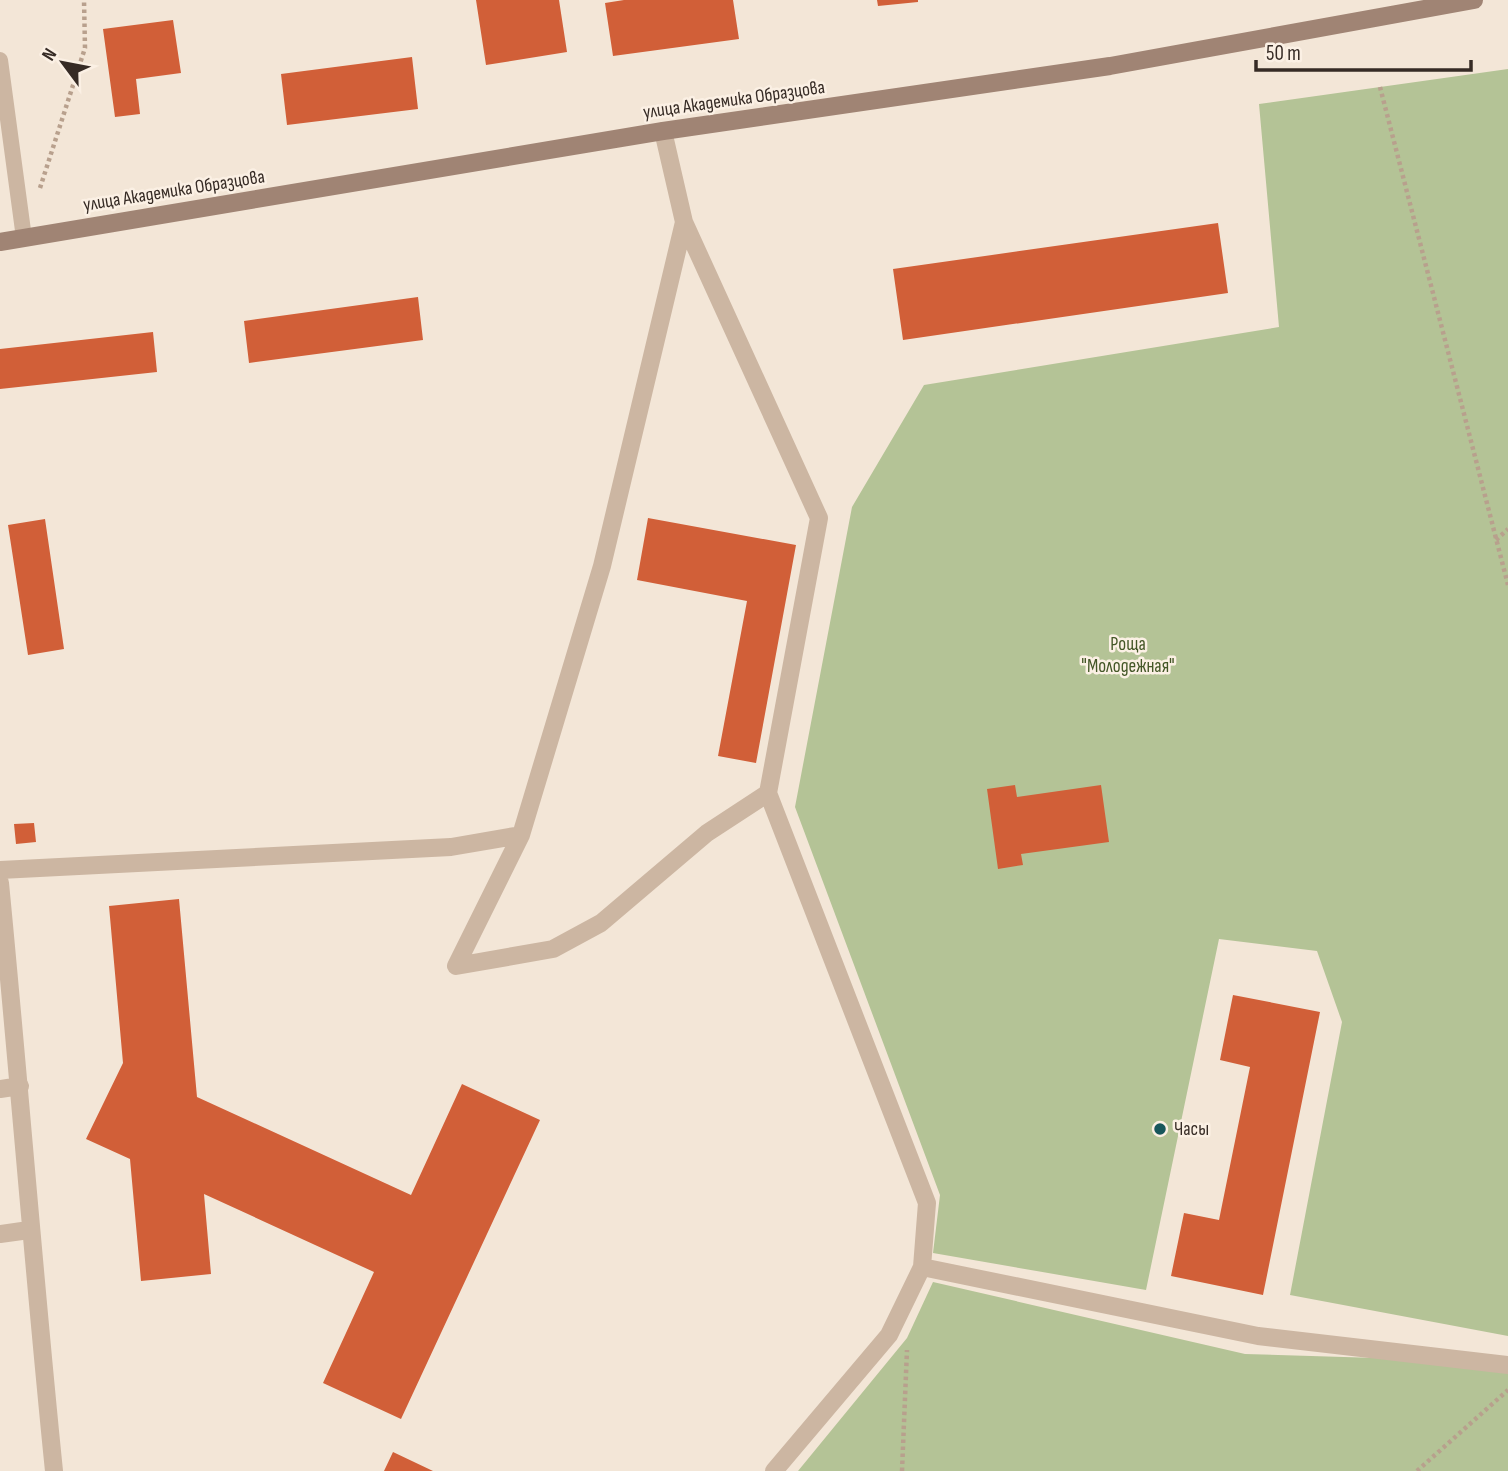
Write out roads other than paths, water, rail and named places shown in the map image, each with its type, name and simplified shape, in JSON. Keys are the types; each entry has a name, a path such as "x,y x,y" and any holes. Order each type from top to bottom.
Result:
{"street":[{"name":"улица Академика Образцова","path":"0,242 663,131 1110,66 1475,0"},
{"path":"663,131 684,222 819,518 768,793 927,1203 922,1267 889,1335 774,1471"},
{"path":"684,222 602,566 521,835 456,966 553,949 601,923 707,833 768,793"},
{"path":"0,870 451,846 521,835"},
{"path":"0,883 20,1086 29,1230 54,1471"},
{"path":"0,1089 20,1086"},
{"path":"0,1234 29,1230"},
{"path":"922,1267 1258,1336 1508,1365"}],"lane":[{"path":"0,60 24,238"}],"place":[{"name":"Часы","path":"1160,1129"}],"park label":[{"name":"Роща \"Молодежная\"","path":"1128,655"}]}
